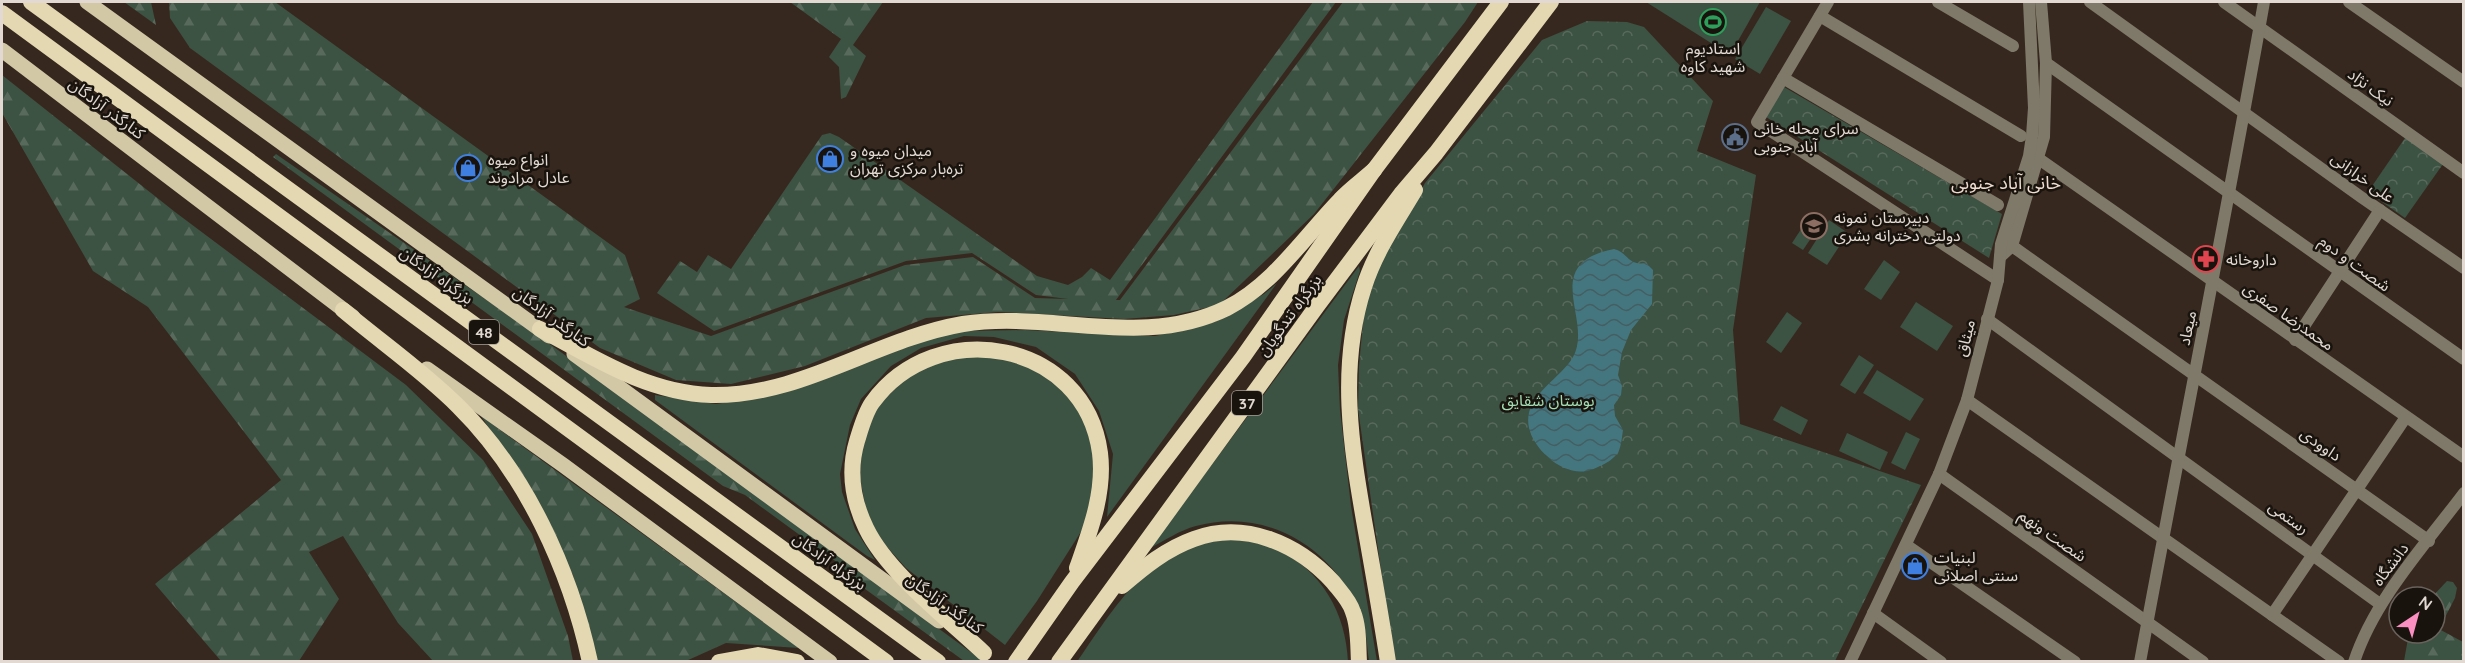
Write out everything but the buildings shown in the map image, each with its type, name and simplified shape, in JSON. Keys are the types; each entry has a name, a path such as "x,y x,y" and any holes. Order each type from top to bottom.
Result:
{"highway":[{"name":"بزرگراه آزادگان","path":"31,2 938,662"},
{"name":"بزرگراه تندگویان","path":"1021,655 1072,582 1243,357 1374,170 1486,18 1501,2"},
{"name":"بزرگراه تندگویان","path":"1061,659 1317,306 1551,2"},
{"name":"48","path":"2,13 886,662"},
{"path":"1388,662 1353,459 1348,405 1351,344 1364,287 1379,250 1436,153"},
{"path":"540,329 621,372 652,384 687,393 718,394 743,393 782,386 906,339 962,325 1016,322 1132,329 1176,325 1203,318 1244,299 1289,258 1340,199 1374,170"},
{"path":"343,310 444,392 477,426 493,447 528,502 560,562 582,624 590,662"},
{"path":"989,657 888,562 866,528 855,501 851,476 853,456 871,404 887,386 911,367 953,351 986,348 1011,352 1041,364 1080,399 1094,426 1100,454 1101,482 1093,521 1072,582"},
{"path":"1101,605 1154,560 1195,538 1222,532 1263,537 1279,541 1314,562 1343,593 1353,611 1358,637 1359,662"},
{"path":"719,662 758,655 797,662"}],"main road":[{"name":"کنارگذر آزادگان","path":"87,2 989,657"},
{"name":"کنارگذر آزادگان","path":"2,50 343,310 563,465 830,662"}],"street":[{"path":"1486,18 1495,2"},
{"path":"1828,2 1757,122 1998,280"},
{"path":"1938,2 2013,46"},
{"name":"میثاق","path":"2012,246 2034,157 2029,2"},
{"name":"میثاق","path":"1850,662 1939,474 1967,400 1998,280 2001,244 2044,136 2046,63 2041,2"},
{"name":"علی خرازانی","path":"2090,2 2463,268"},
{"name":"نیک نژاد","path":"2224,2 2463,173"},
{"name":"میعاد","path":"2140,662 2264,2"},
{"path":"2349,2 2463,82"},
{"path":"1820,16 2021,136"},
{"name":"شصت و دوم","path":"2046,63 2463,359"},
{"path":"1783,78 1998,206"},
{"name":"محمدرضا صفری","path":"2034,157 2463,457"},
{"path":"2295,340 2380,210"},
{"path":"2000,257 2012,246"},
{"name":"داوودی","path":"2012,246 2429,541"},
{"name":"رستمی","path":"1987,319 2380,604"},
{"path":"1967,400 2339,662"},
{"path":"2272,615 2406,417"},
{"name":"شصت ونهم","path":"1939,474 2203,662"},
{"name":"دانشگاه","path":"2354,662 2361,640 2380,604 2463,493"},
{"path":"1906,545 2075,662"},
{"path":"1873,613 1941,662"}],"green space":[{"path":"124,2 151,2 156,25"},
{"path":"169,2 275,2 625,255 640,299 624,307 711,336 905,265 973,257 1035,298 1068,299 1036,295 972,253 906,261 714,331 657,293 680,261 697,272 708,255 731,269 822,135 830,133 839,137 1037,276 1068,285 1082,277 1091,268 1110,280 1313,2 1336,2 1116,300 1120,300 1343,2 1478,2 1465,22 1314,214 1219,305 1174,315 1124,319 998,312 926,318 805,366 731,384 676,380 600,348 190,48 170,18"},
{"path":"790,2 883,2 853,45 866,56 846,97 841,99 839,67 829,57 841,39"},
{"name":"استادیوم شهید کاوه","path":"1646,2 1760,2 1730,55"},
{"path":"1766,7 1791,21 1760,74 1735,59"},
{"name":"بوستان شقایق","path":"1587,21 1627,22 1644,27 1713,101 1697,151 1756,175 1733,330 1740,424 1921,485 1835,661 1394,661 1358,409 1359,366 1366,289 1425,183 1542,40"},
{"path":"2,75 175,212 406,385 483,460 532,534 568,636 573,661 433,661 398,623 343,536 309,552 339,599 299,661 221,661 155,584 281,480 148,307 93,271 2,113"},
{"path":"1784,87 2002,214 1989,258 1766,117"},
{"path":"2405,138 2443,164 2405,218 2368,192"},
{"path":"276,154 547,342 983,661 964,661 850,578 838,563 745,495 723,486 273,157"},
{"path":"1809,217 1820,225 1803,250 1792,243"},
{"path":"1829,220 1848,233 1827,265 1808,253"},
{"path":"1884,260 1900,272 1881,300 1864,289"},
{"path":"1359,266 1360,271 1344,320 1338,365 1340,410 1351,506 1377,661 1369,661 1364,626 1351,596 1337,574 1319,555 1298,540 1275,529 1250,523 1223,521 1190,528 1150,548"},
{"path":"1277,283 1107,517 1113,454 1099,411 1075,374 1036,347 994,337 964,336 921,348 891,366 861,399 850,425 840,474 842,492 855,529 875,560 655,400 655,395 716,404 777,394 923,339 965,331 1025,330 1155,336 1215,322 1264,294"},
{"path":"1916,302 1953,326 1937,351 1900,327"},
{"path":"1787,312 1802,323 1781,353 1766,342"},
{"path":"985,353 1041,371 1073,401 1089,429 1095,468 1093,500 1084,527 1037,601 1005,645 906,568 879,538 867,515 860,478 861,447 877,407 906,378 932,363"},
{"path":"1859,355 1874,365 1855,394 1840,385"},
{"path":"1877,370 1924,399 1910,421 1863,393"},
{"path":"1781,406 1808,420 1801,435 1773,420"},
{"path":"481,416 799,648 726,643 686,661 594,661 573,575 504,450"},
{"path":"1906,432 1920,439 1905,470 1891,463"},
{"path":"1847,433 1888,452 1880,470 1839,451"},
{"path":"1237,538 1277,549 1307,569 1319,582 1337,611 1346,644 1348,662 1077,662 1101,626 1129,591 1161,561 1180,550 1200,543"},
{"path":"2447,581 2453,582 2457,588 2447,614 2447,585 2443,585"},
{"path":"2447,633 2463,642 2463,661 2404,661 2407,645 2447,645"}],"water":[{"path":"1614,249 1635,263 1646,263 1653,270 1652,304 1631,330 1622,352 1618,375 1622,386 1621,395 1614,405 1615,416 1623,430 1618,453 1602,465 1587,471 1578,471 1559,465 1543,453 1532,436 1528,417 1536,398 1573,357 1578,342 1573,280 1578,267 1591,256"}],"place":[{"name":"استادیوم شهید کاوه","path":"1713,22"},
{"name":"سرای محله خانی آباد جنوبی","path":"1735,137"},
{"name":"میدان میوه و تره‌بار مرکزی تهران","path":"830,159"},
{"name":"انواع میوه عادل مرادوند","path":"468,168"},
{"name":"دبیرستان نمونه دولتی دخترانه بشری","path":"1814,226"},
{"name":"داروخانه","path":"2206,259"},
{"name":"لبنیات سنتی اصلانی","path":"1915,566"}],"district":[{"name":"خانی آباد جنوبی","path":"2006,182"}]}
